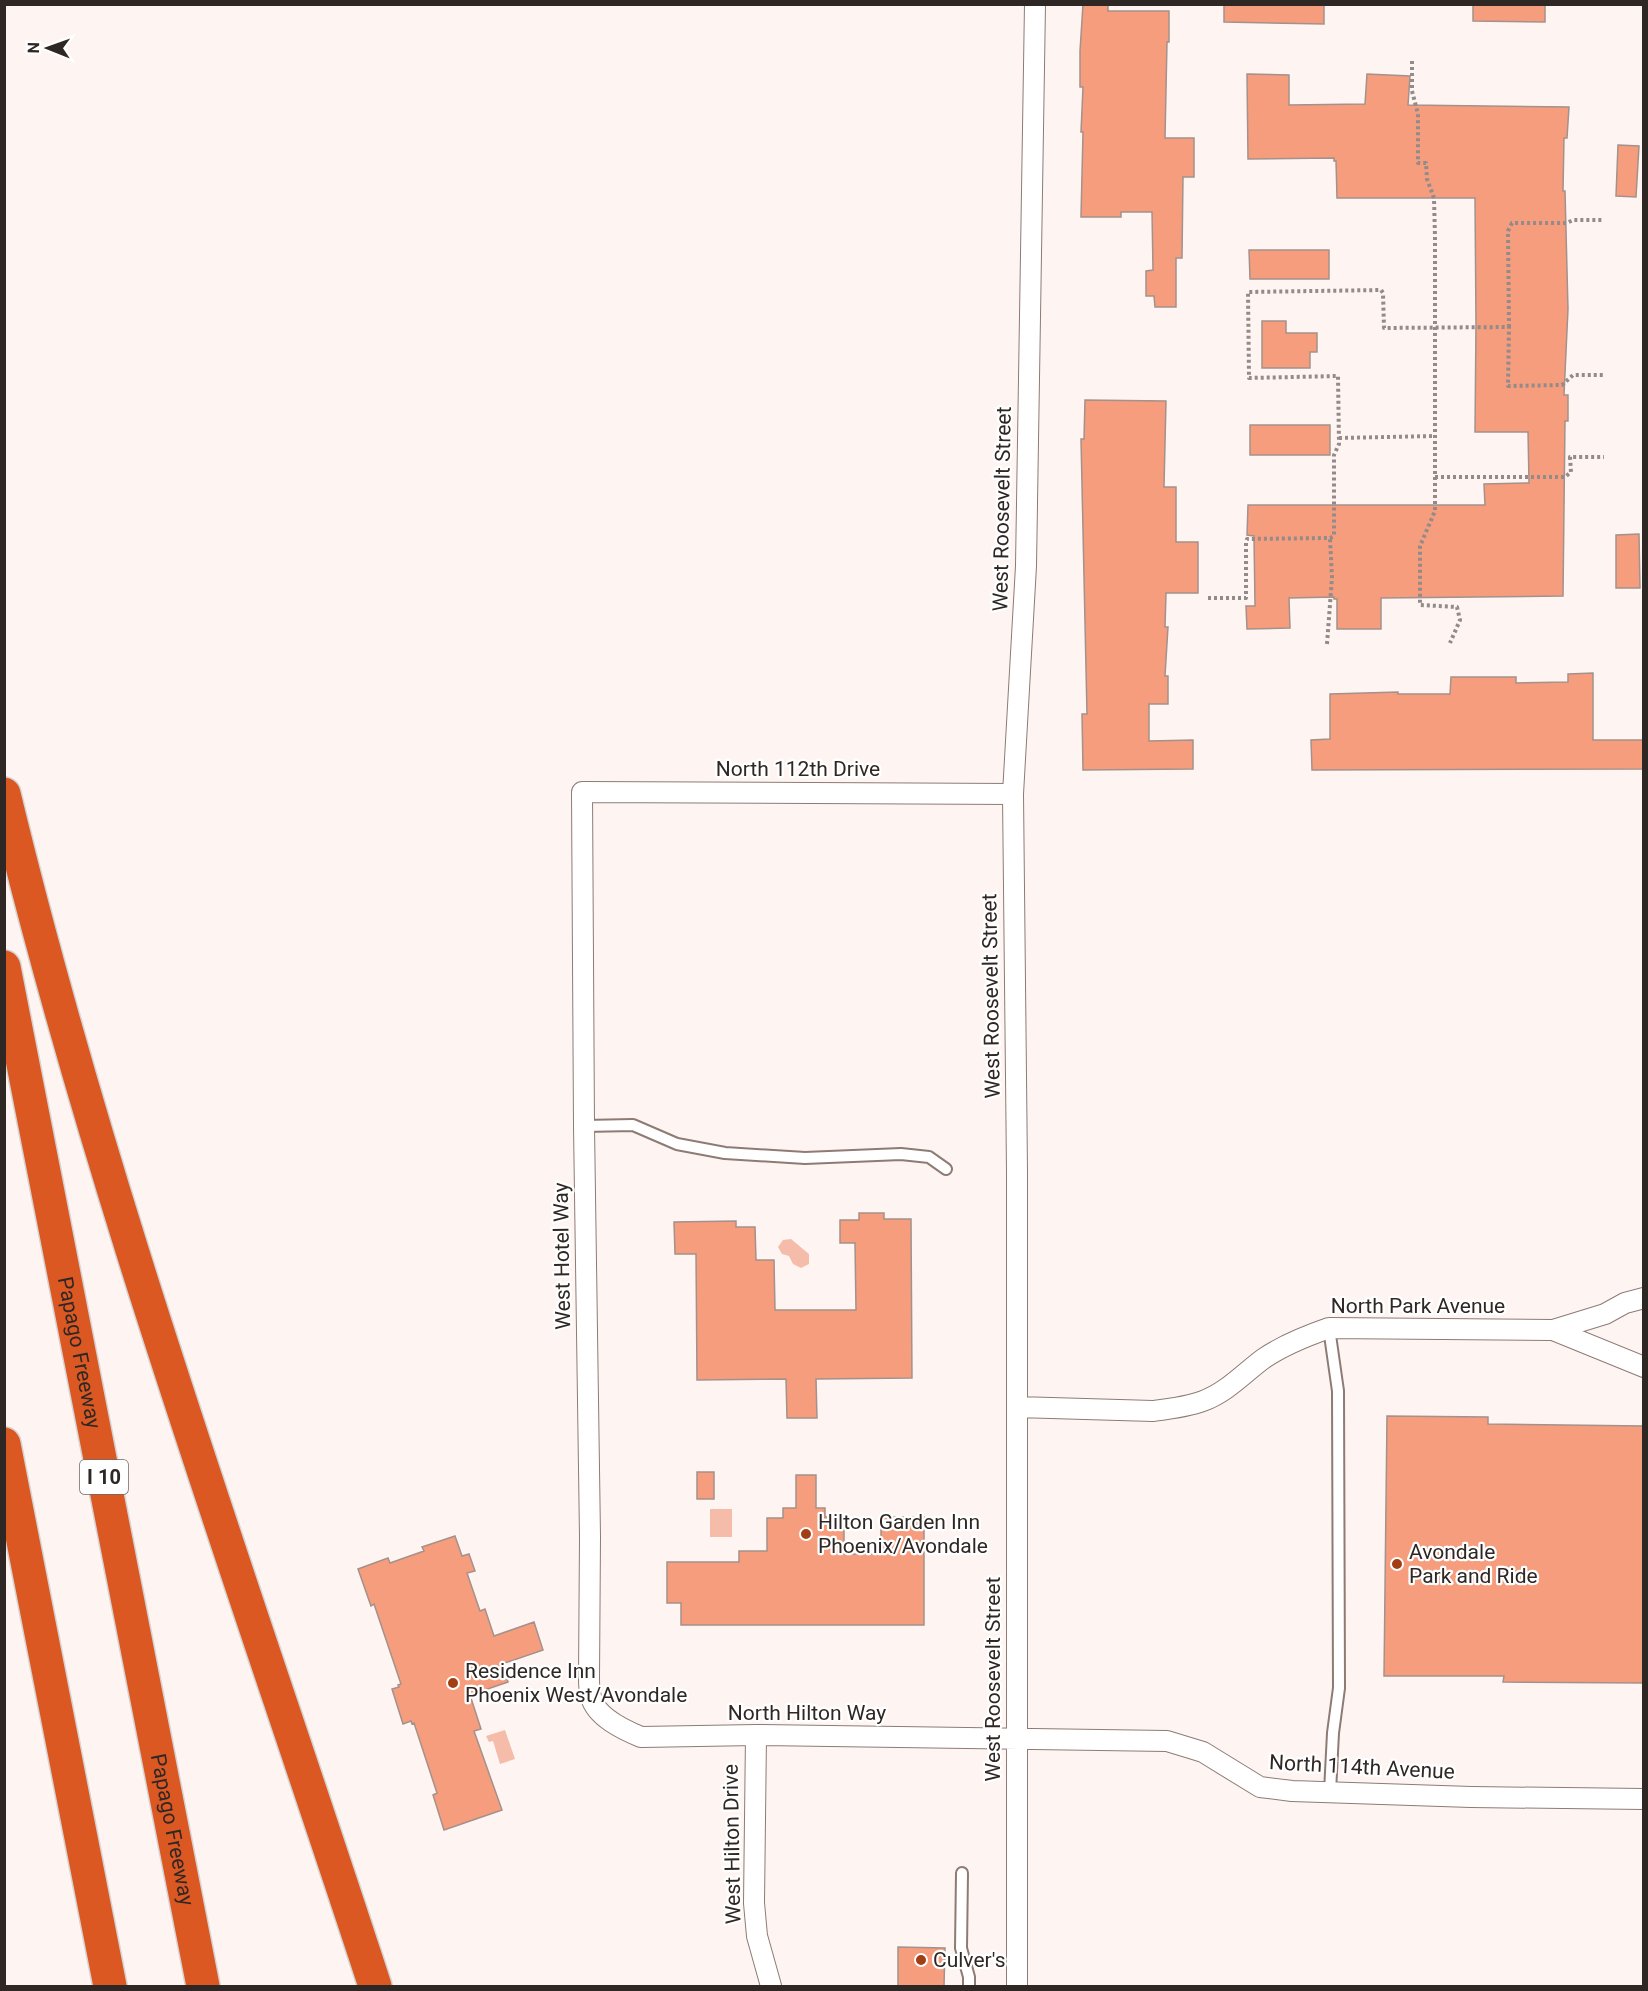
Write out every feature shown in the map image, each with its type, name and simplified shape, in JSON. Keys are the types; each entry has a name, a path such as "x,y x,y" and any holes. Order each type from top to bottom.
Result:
{"highway":[{"path":"4,794 67,1037 109,1181 304,1779 375,1986"},
{"name":"Papago Freeway","path":"4,967 203,1986"},
{"path":"4,1444 110,1986"}],"street":[{"name":"West Roosevelt Street","path":"1017,1986 1017,1407 1013,794 1026,566 1035,4"},
{"name":"North 112th Drive","path":"582,792 1013,794"},
{"name":"West Hotel Way","path":"582,792 590,1537 589,1678 591,1699 602,1714"},
{"name":"North Park Avenue","path":"1017,1407 1153,1411 1202,1402 1226,1390 1264,1359 1288,1345 1329,1328 1553,1330 1605,1314 1644,1298"},
{"name":"North Park Avenue","path":"1553,1330 1644,1367"},
{"name":"North Hilton Way","path":"602,1714 624,1731 641,1737 756,1735 1018,1739"},
{"name":"West Hilton Drive","path":"756,1735 754,1903 757,1936 771,1986"},
{"name":"North 114th Avenue","path":"1018,1739 1167,1741 1203,1752 1260,1787 1292,1791 1471,1797 1644,1798"}],"lane":[{"path":"584,1126 633,1125 676,1144 725,1153 805,1158 901,1154 929,1157 946,1169"},
{"path":"1329,1328 1338,1391 1339,1688 1333,1733 1330,1792"},
{"path":"962,1873 961,1948 969,1977 969,1986"}],"path":[{"path":"1412,61 1412,91 1418,114 1418,163 1426,163 1427,179 1434,198 1435,511 1420,546 1420,605 1457,607 1460,620 1450,643"},
{"path":"1602,220 1573,219 1567,223 1512,223 1508,231 1508,386 1562,385 1573,375 1603,375"},
{"path":"1208,598 1246,598 1246,543 1248,539 1330,538 1334,536 1334,455 1339,444 1338,376 1249,378 1248,292 1382,290 1383,328 1509,327"},
{"path":"1339,438 1435,436"},
{"path":"1435,477 1564,477 1571,472 1570,457 1604,457"},
{"path":"1327,644 1332,578 1330,538"}],"shaded area":[{"path":"791,1239 809,1254 809,1264 801,1268 793,1264 789,1256 782,1254 778,1247 783,1240"},
{"path":"710,1509 732,1509 732,1537 710,1537"},
{"path":"505,1730 515,1759 500,1764 493,1741 489,1742 486,1736"}],"building":[{"path":"1083,4 1108,4 1108,11 1169,11 1165,138 1194,138 1194,177 1183,177 1182,258 1176,258 1176,307 1155,307 1154,296 1146,296 1146,271 1153,270 1152,212 1121,212 1121,217 1081,217 1083,87 1080,87 1080,51"},
{"path":"1224,4 1324,4 1324,24 1224,22"},
{"path":"1473,4 1545,4 1545,22 1473,21"},
{"path":"1247,74 1289,75 1289,105 1365,104 1367,74 1410,76 1408,105 1569,107 1567,138 1564,138 1563,191 1565,191 1568,309 1564,395 1568,395 1568,421 1565,421 1563,596 1381,598 1381,629 1337,629 1337,599 1334,597 1289,598 1290,628 1247,629 1246,606 1255,606 1254,536 1247,535 1248,505 1485,505 1484,484 1529,483 1528,432 1475,432 1475,198 1337,198 1334,158 1248,159"},
{"path":"1618,145 1639,146 1636,197 1616,196"},
{"path":"1249,250 1329,250 1329,279 1250,279"},
{"path":"1262,321 1286,321 1286,333 1317,333 1317,352 1310,352 1310,368 1262,368"},
{"path":"1085,400 1166,401 1164,487 1176,487 1176,542 1198,542 1198,593 1166,593 1165,627 1168,627 1165,676 1168,676 1168,704 1149,704 1149,741 1193,740 1193,769 1083,770 1082,714 1087,714 1081,439 1084,439"},
{"path":"1250,425 1330,425 1330,455 1250,455"},
{"path":"1639,534 1640,588 1616,588 1616,535"},
{"path":"1593,673 1593,740 1644,740 1644,769 1312,770 1311,740 1330,739 1330,694 1398,692 1398,694 1450,694 1451,677 1516,677 1516,683 1568,682 1568,674"},
{"path":"859,1213 884,1213 884,1219 911,1219 912,1378 816,1379 817,1418 787,1418 786,1379 697,1380 696,1254 675,1254 674,1222 736,1221 736,1227 755,1227 756,1260 774,1260 775,1310 856,1310 855,1243 840,1243 840,1220 859,1220"},
{"path":"1387,1416 1488,1417 1488,1424 1644,1426 1644,1683 1503,1682 1504,1676 1384,1676"},
{"path":"697,1472 714,1472 714,1499 697,1499"},
{"name":"Hilton Garden Inn Phoenix/Avondale","path":"796,1475 816,1475 816,1508 825,1508 825,1517 844,1517 844,1554 881,1554 881,1517 924,1517 924,1625 681,1625 681,1603 667,1603 667,1562 739,1562 739,1551 767,1551 767,1518 783,1518 783,1508 796,1508"},
{"name":"Residence Inn Phoenix West/Avondale","path":"455,1536 462,1556 469,1554 475,1571 467,1573 480,1611 485,1609 494,1636 534,1622 543,1650 502,1664 508,1682 470,1695 481,1729 474,1731 502,1810 444,1830 433,1795 437,1793 414,1723 412,1724 411,1721 403,1724 392,1689 401,1684 374,1604 371,1606 358,1569 388,1558 390,1563 424,1551 422,1547"},
{"name":"Culver's","path":"898,1947 945,1948 944,1986 898,1986"}],"place":[{"name":"Hilton Garden Inn Phoenix/Avondale","path":"806,1534"},
{"name":"Avondale Park and Ride","path":"1397,1564"},
{"name":"Residence Inn Phoenix West/Avondale","path":"453,1683"},
{"name":"Culver's","path":"921,1960"}]}
